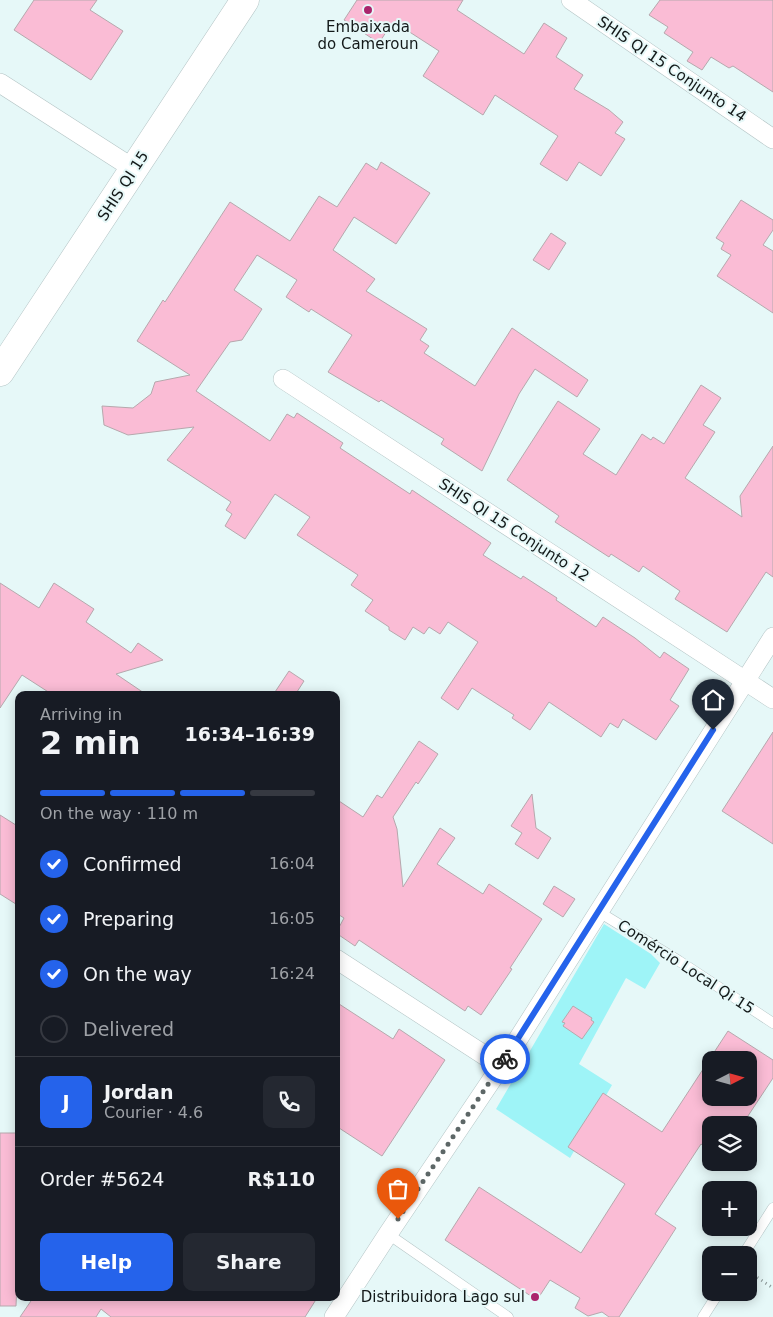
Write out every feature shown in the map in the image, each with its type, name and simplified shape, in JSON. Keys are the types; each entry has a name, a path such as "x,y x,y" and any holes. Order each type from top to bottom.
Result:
{"street":[{"name":"SHIS QI 15","path":"0,372 245,0"},
{"name":"SHIS QI 15 Conjunto 14","path":"571,0 773,138"},
{"path":"0,83 134,170"},
{"name":"SHIS QI 15 Conjunto 12","path":"283,379 773,698"},
{"path":"334,1317 501,1066 773,637"},
{"path":"340,962 501,1066"}],"lane":[{"name":"Comércio Local Qi 15","path":"599,912 679,961 773,1023"},
{"path":"749,1246 773,1208"},
{"path":"388,1234 508,1317"},
{"path":"703,1317 713,1301"}],"path":[{"path":"757,1277 773,1288"}],"shaded area":[{"path":"604,924 651,954 660,963 645,989 626,978 579,1064 612,1085 570,1158 496,1109"}],"building":[{"path":"34,0 97,0 90,10 123,31 91,80 14,30"},
{"path":"357,0 463,0 457,10 524,54 544,23 567,38 556,57 583,75 574,89 609,110 623,122 615,133 625,139 601,176 579,162 567,181 540,164 558,136 495,95 483,115 423,76 439,51 392,23 379,43 344,20"},
{"path":"660,0 773,0 773,92 733,66 729,68 711,57 702,70 687,61 693,52 664,33 668,27 649,15"},
{"path":"381,162 430,193 396,244 354,217 333,250 375,279 366,291 427,329 420,340 429,346 424,353 475,386 512,328 588,380 577,397 535,369 519,394 482,471 441,444 444,439 381,400 379,402 328,372 352,335 311,309 309,312 286,297 297,280 257,255 234,290 262,309 242,340 230,342 196,391 270,441 287,414 294,418 297,413 343,443 340,448 410,494 412,490 491,543 483,555 521,579 523,576 596,627 603,617 635,638 660,658 664,652 689,669 670,700 679,706 656,740 623,719 618,728 610,723 601,737 549,702 530,730 512,718 514,715 472,688 458,710 441,698 478,642 448,622 440,634 429,627 424,634 413,627 405,640 389,630 389,627 365,611 373,600 351,585 358,575 297,535 310,517 275,494 245,539 225,526 232,514 226,510 231,502 167,460 194,427 128,435 104,425 102,406 133,408 151,394 155,382 190,375 137,341 163,300 165,302 230,202 290,241 319,196 337,207 366,163 377,170"},
{"path":"741,200 773,220 773,230 763,245 773,251 773,313 717,276 731,255 721,249 724,243 716,238"},
{"path":"551,233 566,243 549,270 533,260"},
{"path":"701,385 721,398 703,425 715,432 685,478 742,517 740,496 773,446 773,577 766,572 727,632 675,599 680,591 643,566 639,572 611,554 609,557 555,522 559,516 507,480 558,401 600,429 583,454 616,475 642,434 651,440 653,437 664,444"},
{"path":"0,583 39,608 54,583 94,609 86,622 131,653 138,643 163,660 116,674 141,691 47,691 22,675 0,708"},
{"path":"289,671 304,681 298,691 276,691"},
{"path":"773,732 773,844 722,811"},
{"path":"419,741 438,754 418,784 416,782 393,817 397,829 403,887 440,828 455,838 437,864 483,894 489,884 542,919 481,1015 468,1006 465,1011 359,940 355,946 340,936 340,926 344,918 340,916 340,802 363,817 377,795 382,798"},
{"path":"532,794 536,828 551,838 538,859 515,844 522,833 511,826"},
{"path":"0,815 15,824 15,903 0,894"},
{"path":"554,886 575,899 563,917 543,904"},
{"path":"340,1005 393,1039 399,1029 445,1060 382,1156 340,1129"},
{"path":"573,1006 592,1018 591,1020 594,1022 582,1039 563,1026 565,1023 562,1022"},
{"path":"728,1031 773,1060 773,1078 758,1101 758,1051 715,1051"},
{"path":"702,1071 702,1106 755,1106 748,1116 702,1116 702,1145 655,1214 676,1228 619,1317 609,1317 602,1312 588,1316 575,1308 580,1298 550,1280 537,1300 445,1240 479,1187 581,1253 625,1184 568,1147 603,1093 662,1132"},
{"path":"0,1133 15,1133 16,1306 0,1306"},
{"path":"31,1301 315,1301 305,1317 111,1317 101,1309 96,1317 20,1317"}],"way so far":[{"path":"398,1219 505,1059"}],"place":[{"name":"Embaixada do Cameroun","path":"368,10"},
{"name":"Distribuidora Lago sul","path":"535,1297"}],"route":[{"path":"505,1059 713,730"}]}
